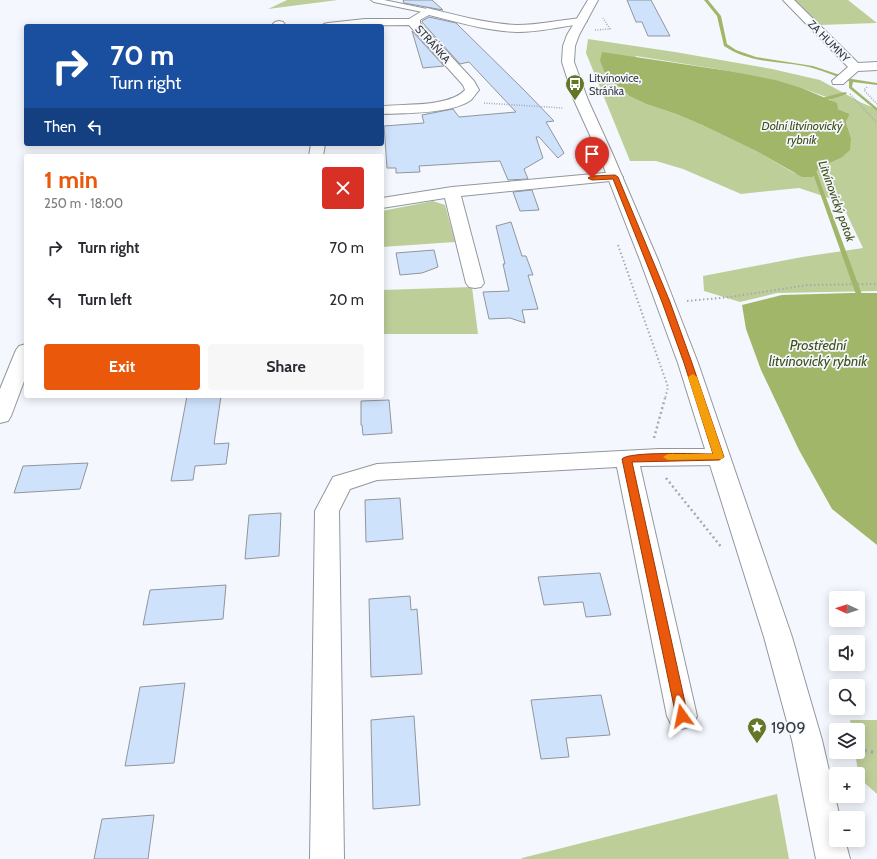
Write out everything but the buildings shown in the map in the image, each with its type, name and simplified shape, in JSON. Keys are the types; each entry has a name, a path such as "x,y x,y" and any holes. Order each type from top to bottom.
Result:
{"street":[{"path":"593,0 573,35 569,46 568,62 581,100 615,177 666,302 688,363 778,637 807,740 832,859"},
{"name":"ZA HUMNY","path":"788,0 855,67 877,66"},
{"name":"STRÁŇKA","path":"462,100 470,94 472,90 469,84 413,22 416,17 427,11 487,25 529,28 581,21"},
{"path":"346,24 365,22 413,22"},
{"path":"842,86 855,67"},
{"path":"384,110 441,105 462,100"},
{"path":"384,203 452,192 615,177"},
{"path":"452,192 475,283"},
{"path":"0,416 22,372 24,361"},
{"path":"326,859 327,511 341,483 377,472 659,457 719,457"},
{"path":"627,459 682,716"}],"lane":[{"path":"374,0 427,11"}],"path":[{"path":"842,86 877,123"},
{"path":"867,86 864,90 877,104"},
{"path":"462,100 490,104 570,108"},
{"path":"616,237 668,387 654,439 663,474 724,550"},
{"path":"666,302 730,296 808,285 877,284"},
{"path":"865,751 877,753"}],"shaded area":[{"path":"287,0 338,0 268,9"},
{"path":"794,0 848,0 877,23 820,25"},
{"path":"588,39 772,69 820,80 862,103 877,109 877,291 777,293 740,302 704,291 703,276 802,257 863,248 841,202 799,188 741,194 683,169 656,161 630,161 586,53","holes":["636,56 729,71 802,88 829,98 838,109 850,114 846,122 851,138 841,158 819,168 813,177 794,173 758,152 702,125 629,96 622,88"]},
{"path":"433,201 445,205 455,242 384,247 384,211"},
{"path":"472,287 478,334 384,334 384,290"},
{"path":"850,720 877,720 877,794 865,783 865,767 857,767 856,759 865,759 865,723 851,723"},
{"path":"777,794 789,859 521,859 522,858"}],"water":[{"name":"Dolní litvínovický rybník","path":"602,52 729,71 775,80 802,88 837,103 838,109 850,114 846,122 851,138 850,150 841,158 819,168 813,177 802,177 758,152 702,125 629,96 622,88 608,80 600,61"},
{"name":"Prostřední litvínovický rybník","path":"877,293 877,545 832,509 799,450 761,370 746,329 742,305 782,295"}],"waterway":[{"name":"Litvínovický potok","path":"706,0 719,16 725,45 735,51 756,58 813,67 851,80"},
{"path":"851,80 877,84"},
{"name":"Litvínovický potok","path":"851,80 850,87 854,91"},
{"name":"Litvínovický potok","path":"855,91 877,110"},
{"name":"Litvínovický potok","path":"820,99 845,93"},
{"name":"Litvínovický potok","path":"812,165 861,300"}],"slow traffic":[{"path":"668,457 719,457 693,377"}],"place":[{"name":"Litvínovice, Stráňka","path":"575,101"},
{"name":"1909","path":"757,744"}],"route":[{"path":"592,178 615,177 666,302 719,457 659,457 627,459 682,716"}]}
